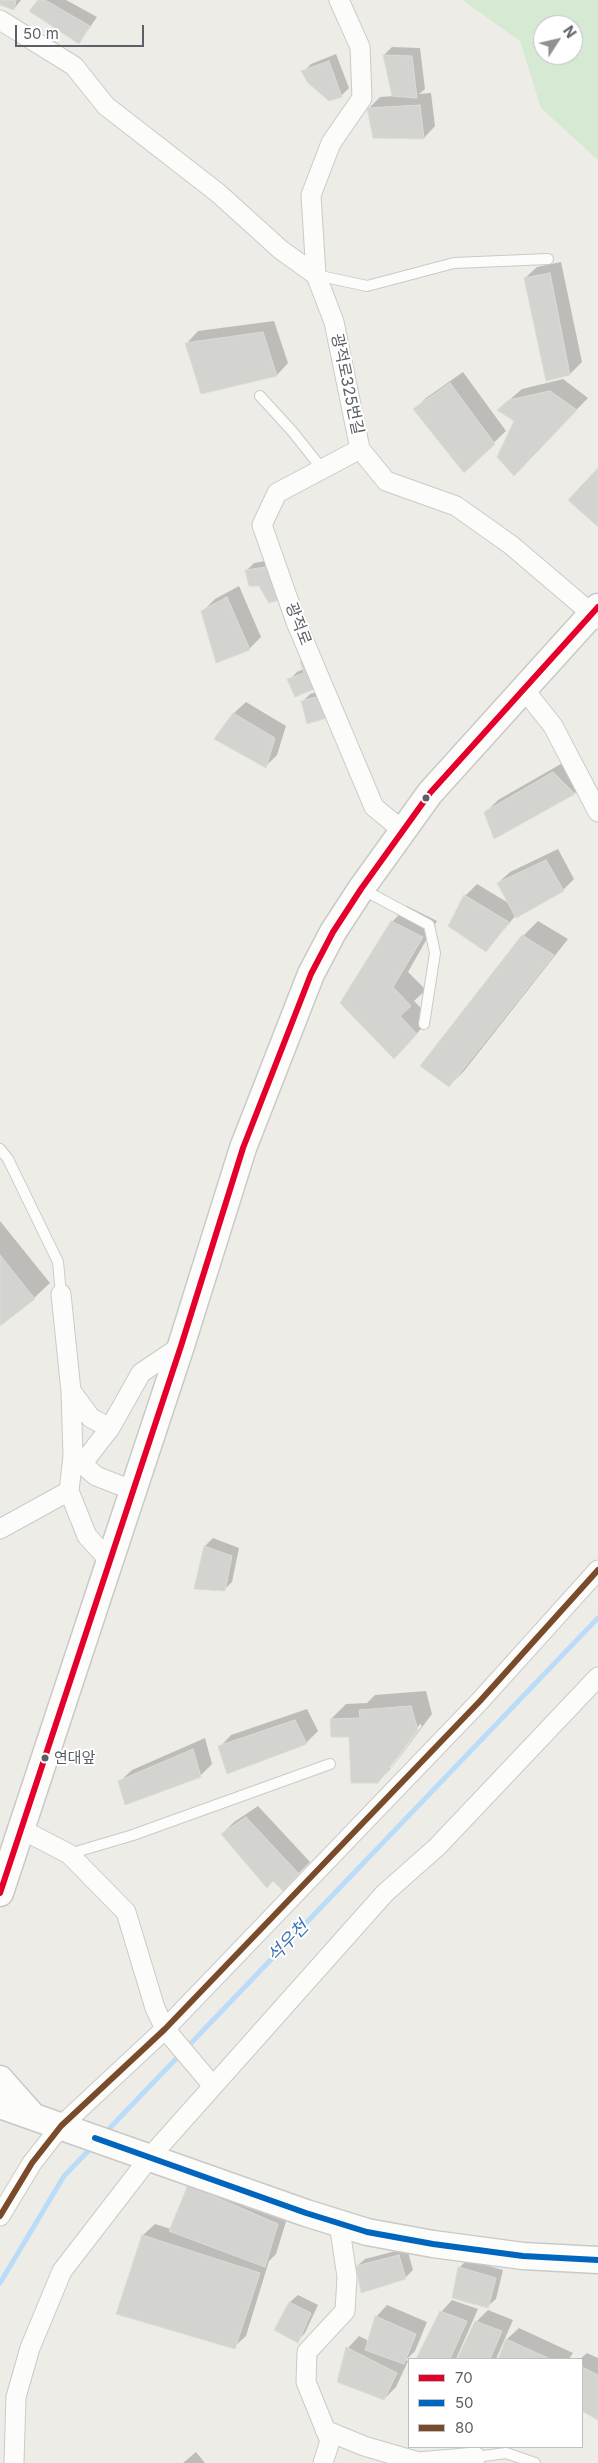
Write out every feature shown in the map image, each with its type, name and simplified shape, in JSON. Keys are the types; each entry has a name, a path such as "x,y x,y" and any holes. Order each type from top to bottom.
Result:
{"main road":[{"path":"0,1894 181,1346 243,1148 311,974 333,932 361,889 430,792 527,684 594,614"},
{"path":"0,2079 33,2116"},
{"path":"0,2105 339,2223 402,2240 523,2256 598,2260"},
{"path":"0,2121 33,2116"}],"street":[{"name":"광적로325번길","path":"338,0 360,47 362,98 330,143 311,195 316,275 334,322 360,449 386,481 456,506 511,545 594,614"},
{"path":"0,20 74,66 106,106 218,193 281,250 316,275"},
{"name":"광적로","path":"360,449 277,493 262,525 296,622 374,807 402,830"},
{"path":"527,684 553,726 598,812"},
{"path":"61,1294 78,1460 68,1490 87,1536 109,1560"},
{"path":"78,1460 110,1428 141,1373 181,1346"},
{"path":"71,1391 91,1418 110,1428"},
{"path":"78,1460 96,1476 132,1490"},
{"path":"0,1529 68,1490"},
{"path":"0,2216 32,2163 61,2126 165,2029 480,1702 598,1570"},
{"path":"14,2463 16,2397 30,2348 62,2271 145,2155 213,2086 385,1893 437,1847 598,1677"},
{"path":"21,1829 69,1854 126,1912 155,2008 165,2029 213,2086"},
{"path":"323,2463 330,2441 306,2382 307,2352 345,2311 347,2277 339,2223"},
{"path":"325,2430 364,2446 419,2462 476,2457"}],"lane":[{"path":"316,275 367,286 454,263 548,258"},
{"path":"260,396 292,431 323,470"},
{"path":"361,889 429,925 435,953 424,1024"},
{"path":"0,1149 8,1159 58,1262 61,1294"},
{"path":"69,1854 133,1835 330,1764"},
{"path":"476,2457 506,2453 535,2463"}],"green space":[{"path":"462,0 598,0 598,160 541,108 520,41"}],"building":[{"path":"0,0 16,0 14,10 0,5"},
{"path":"38,0 45,0 90,26 79,44 29,11"},
{"path":"383,55 412,56 417,98 392,96"},
{"path":"329,61 342,97 329,101 308,83 301,71"},
{"path":"420,105 424,139 373,138 367,108"},
{"path":"550,273 570,375 546,381 524,278"},
{"path":"263,332 277,376 201,394 185,343"},
{"path":"450,383 495,444 464,473 413,409"},
{"path":"550,391 577,410 514,476 497,457 514,421 497,410 509,400"},
{"path":"598,468 598,527 568,500"},
{"path":"267,567 282,599 269,603 259,586 249,586 245,570"},
{"path":"227,597 250,650 216,663 201,611"},
{"path":"308,658 319,687 295,697 287,679 304,673 300,661"},
{"path":"324,695 330,717 307,724 301,701"},
{"path":"233,713 275,738 266,768 214,739"},
{"path":"553,772 575,794 494,839 484,812"},
{"path":"546,860 564,891 516,918 497,883"},
{"path":"464,895 509,922 486,952 448,926"},
{"path":"391,921 423,937 393,987 411,1006 400,1016 417,1034 394,1059 340,1003"},
{"path":"522,935 554,955 449,1087 420,1066"},
{"path":"0,1255 35,1299 0,1326"},
{"path":"204,1546 232,1556 225,1591 194,1589"},
{"path":"411,1706 418,1730 378,1783 351,1783 349,1737 331,1737 330,1719 360,1718 359,1710"},
{"path":"295,1720 307,1744 227,1774 218,1746"},
{"path":"193,1749 201,1777 125,1805 118,1781"},
{"path":"246,1817 299,1874 283,1891 273,1881 267,1888 221,1834"},
{"path":"188,2185 278,2224 265,2267 169,2231"},
{"path":"142,2235 260,2273 235,2349 116,2314"},
{"path":"399,2255 406,2279 361,2293 356,2266"},
{"path":"458,2267 496,2278 488,2308 452,2298"},
{"path":"289,2302 311,2313 298,2343 274,2330"},
{"path":"440,2311 467,2321 450,2358 416,2358"},
{"path":"375,2316 416,2334 404,2364 365,2350"},
{"path":"475,2321 502,2331 490,2358 457,2358"},
{"path":"506,2339 548,2358 498,2358"},
{"path":"346,2347 397,2373 384,2400 337,2382"},
{"path":"583,2368 598,2375 598,2420 583,2412"}],"waterway":[{"name":"석우천","path":"104,2134 598,1618"},
{"name":"석우천","path":"0,2283 64,2176 93,2146"}],"transit line":[{"name":"70","path":"0,1893 181,1346 243,1148 311,974 333,932 361,889 430,793 598,607"},
{"name":"80","path":"0,2216 32,2163 61,2126 165,2029 480,1701 598,1570"},
{"name":"50","path":"95,2138 306,2213 367,2232 433,2244 523,2256 598,2260"}],"place":[{"name":"연대앞","path":"45,1758"}]}
